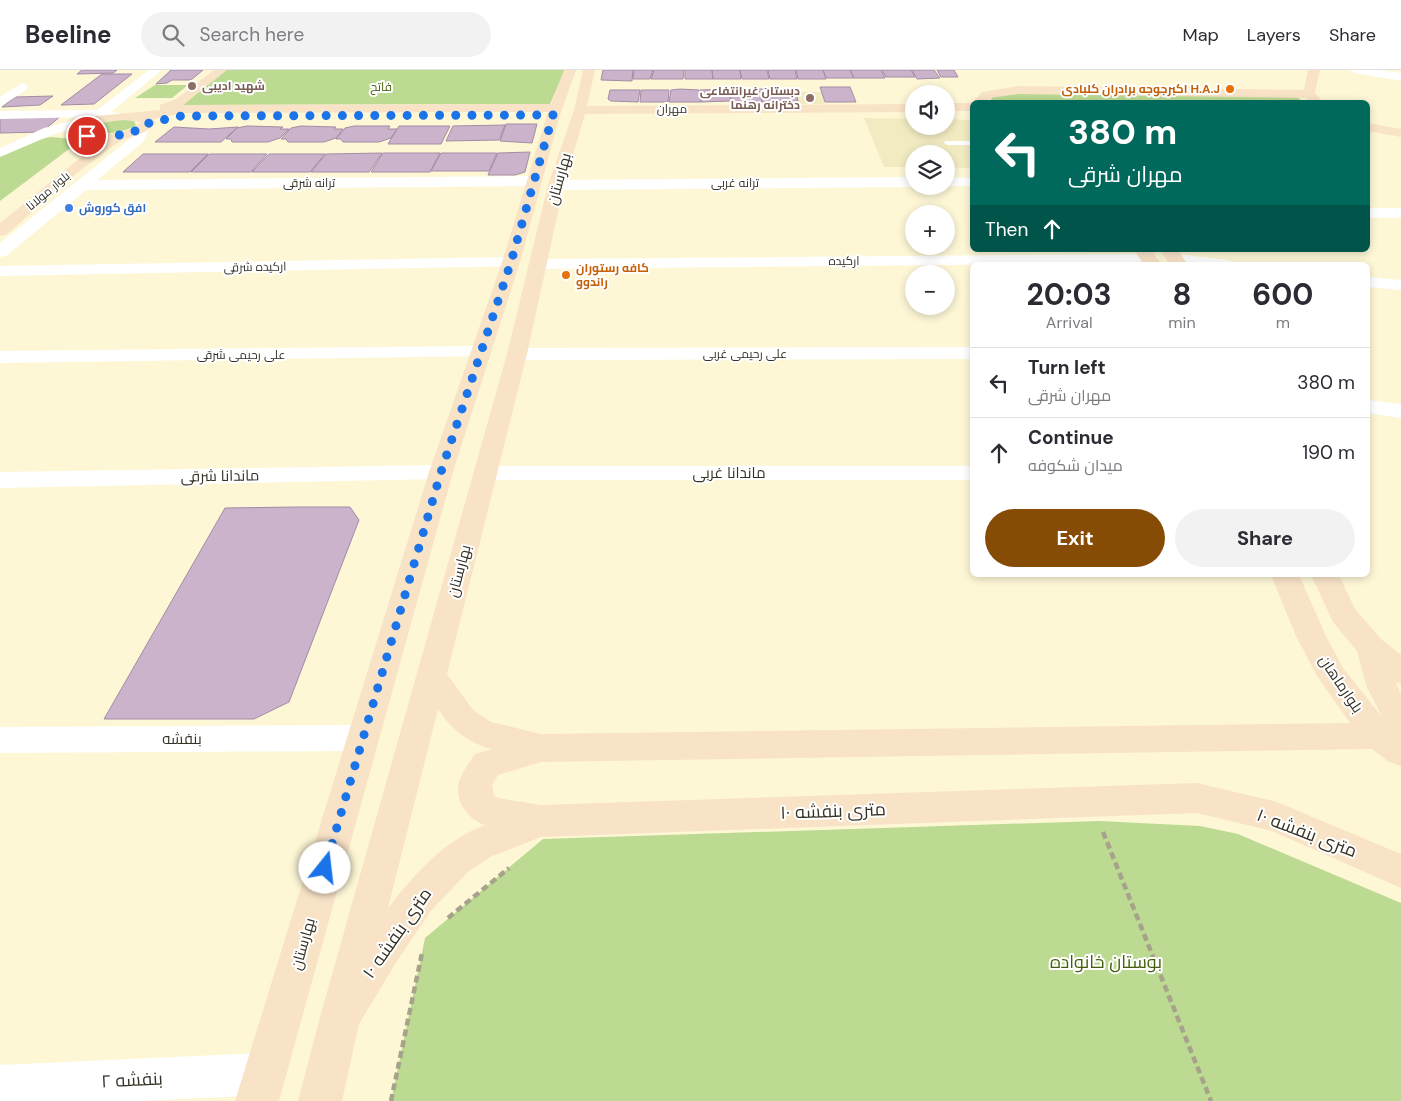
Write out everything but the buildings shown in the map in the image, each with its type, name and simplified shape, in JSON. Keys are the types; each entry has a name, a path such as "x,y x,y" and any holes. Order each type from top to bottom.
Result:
{"main road":[{"path":"84,135 121,135 180,102 221,70"},
{"name":"بهارستان","path":"260,1088 441,472 511,262 545,183 563,111 570,70"},
{"name":"بهارستان","path":"563,111 589,70"},
{"path":"981,100 986,96 1018,90 1313,98 1314,70"},
{"path":"1006,77 1018,90"},
{"path":"1027,77 1039,91"},
{"path":"955,108 970,107"},
{"name":"مهران","path":"143,121 181,116 905,108"},
{"path":"102,117 143,121"},
{"name":"بلوار مولانا","path":"23,193 75,151 84,135 80,128 102,117"},
{"path":"1370,127 1401,132"},
{"name":"بلوار مولانا","path":"0,231 96,151 121,135"},
{"name":"بهارستان","path":"320,1101 340,1017 517,354 539,264 545,183"},
{"name":"بلوارماهان","path":"1286,577 1311,636 1332,676 1395,735"},
{"path":"1326,577 1343,615 1371,647 1401,672"},
{"path":"431,675 462,719 468,724 482,733 541,748 1395,735 1390,706 1382,691 1371,647"},
{"path":"541,748 487,764 474,783 478,803 490,812 542,822"},
{"name":"۱۰ متری بنفشه","path":"340,1017 414,904 446,869 478,846 542,822 1197,798 1277,817 1401,871"}],"street":[{"path":"0,153 58,128 102,117 156,70"},
{"path":"1356,70 1401,77"},
{"path":"0,103 22,87"},
{"path":"40,114 60,100"},
{"path":"0,115 40,114 102,117"},
{"path":"0,252 138,139 143,121"},
{"path":"25,141 56,135 84,135"},
{"name":"ترانه غربی","path":"545,183 905,182"},
{"path":"955,182 970,182"},
{"name":"ترانه شرقی","path":"84,185 545,183"},
{"path":"1370,213 1401,213"},
{"name":"ارکیده","path":"539,264 1148,258"},
{"path":"1174,258 1204,262"},
{"name":"ارکیده شرقی","path":"0,271 511,262"},
{"path":"1370,282 1401,285"},
{"name":"علی رحیمی شرقی","path":"0,357 482,352"},
{"name":"علی رحیمی غربی","path":"517,354 970,353"},
{"path":"1370,406 1401,411"},
{"name":"ماندانا شرقی","path":"0,480 441,472"},
{"name":"ماندانا غربی","path":"486,473 970,473"},
{"name":"بنفشه","path":"0,740 364,738"},
{"name":"بنفشه ۲","path":"0,1086 260,1088"}],"lane":[{"path":"948,143 970,143"}],"path":[{"path":"1102,830 1211,1101"},
{"path":"440,925 514,863"},
{"path":"391,1101 423,947"}],"shaded area":[{"name":"دبستان غیرانتفاعی دخترانه رهنما","path":"796,92 822,92 825,104 798,104"},
{"path":"864,118 905,119 905,135 955,135 955,119 970,120 970,168 955,168 955,145 905,145 905,167 884,167"}],"green space":[{"name":"فاتح","path":"225,70 565,70 550,104 183,105"},
{"path":"155,85 188,85 172,98 135,98"},
{"path":"1016,93 1297,97 1301,100 990,100 993,97"},
{"path":"123,119 134,121 136,125 114,133 102,133 92,129 102,123"},
{"path":"51,137 72,139 77,143 0,201 0,156 36,140"},
{"name":"بوستان خانواده","path":"1099,821 1200,826 1238,834 1401,903 1401,1101 391,1101 425,938 543,839"}],"place":[{"name":"شهید ادیبی","path":"192,86"},
{"name":"اکبرجوجه برادران کلبادی H.A.J","path":"1230,89"},
{"name":"دبستان غیرانتفاعی دخترانه رهنما","path":"810,98"},
{"name":"افق کوروش","path":"69,208"},
{"name":"کافه رستوران راندوو","path":"566,275"}],"route":[{"path":"87,136 121,135 142,129 149,123 181,116 553,115 511,262 441,472 325,868"}]}
